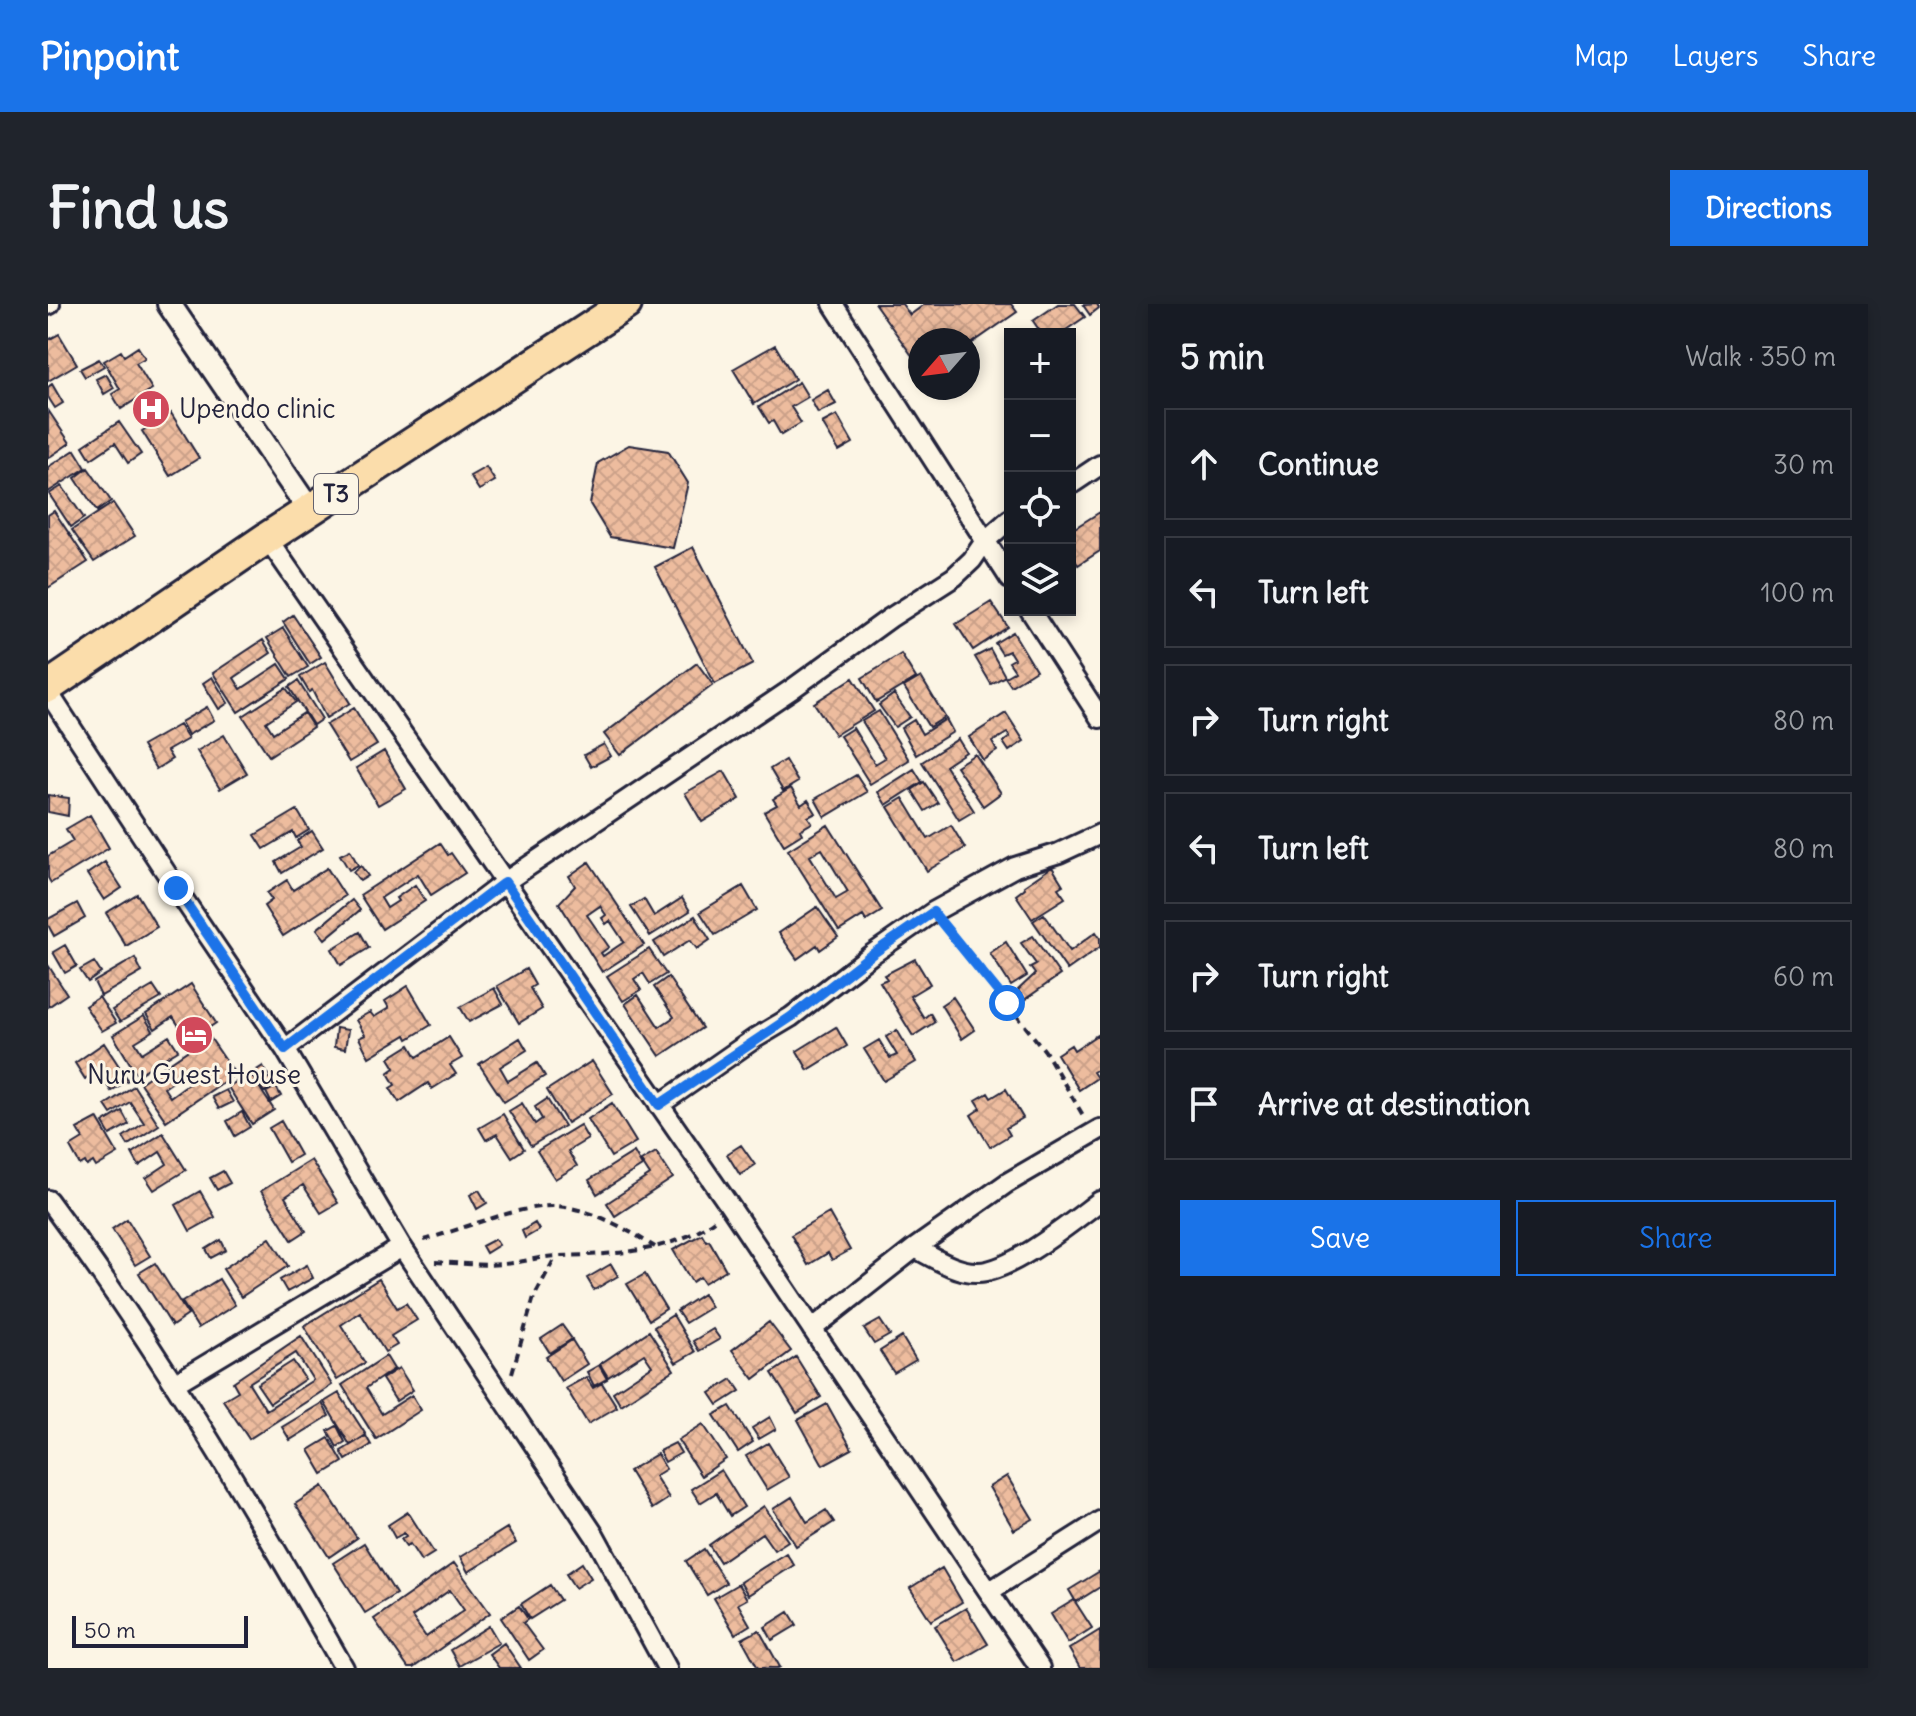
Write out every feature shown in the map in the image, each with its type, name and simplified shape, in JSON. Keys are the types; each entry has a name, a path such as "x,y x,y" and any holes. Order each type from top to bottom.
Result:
{"highway":[{"name":"T3","path":"48,689 267,538 626,304"}],"street":[{"path":"169,304 310,511"},
{"path":"833,304 1004,570"},
{"path":"1076,481 1100,465"},
{"path":"285,1049 505,882 954,577 1004,524"},
{"path":"267,538 729,1205 1040,1668"},
{"path":"1034,616 1100,718"},
{"path":"48,689 176,888 285,1049 407,1254 595,1536 667,1668"},
{"path":"659,1105 791,1017 933,912 1015,867 1059,853 1100,834"},
{"path":"812,1329 915,1248 1007,1183 1096,1131"},
{"path":"48,1200 85,1249 174,1384 287,1568 344,1668"},
{"path":"915,1248 960,1269 991,1271 1012,1261 1100,1201"},
{"path":"174,1384 407,1254"},
{"path":"990,1591 1100,1521"}],"path":[{"path":"933,912 1045,1051 1096,1131"},
{"path":"407,1254 506,1264 655,1247 703,1229 729,1205"},
{"path":"407,1254 504,1216 556,1206 603,1218 655,1247"},
{"path":"510,1407 513,1366 534,1297 556,1256"}],"building":[{"path":"875,304 902,304 910,315 925,304 1011,304 1017,312 980,338 980,328 908,328 908,350"},
{"path":"1058,304 1075,304 1085,317 1069,328 1038,328 1033,321"},
{"path":"1097,304 1099,308 1090,315 1083,305"},
{"path":"59,334 77,364 48,381 48,340"},
{"path":"775,345 795,379 754,404 733,369"},
{"path":"138,347 145,358 136,363 152,389 121,409 112,394 120,389 104,361 121,351 124,356"},
{"path":"99,359 104,366 85,377 80,369"},
{"path":"106,374 114,388 104,394 96,379"},
{"path":"799,382 808,397 791,407 801,423 781,435 759,407"},
{"path":"52,384 63,403 55,408 48,397 48,387"},
{"path":"828,390 836,404 818,413 811,400"},
{"path":"48,410 70,443 48,458"},
{"path":"171,413 199,458 170,476 142,431"},
{"path":"837,415 853,443 839,451 822,423"},
{"path":"119,422 141,454 128,463 115,443 91,459 83,446"},
{"path":"629,445 668,451 688,483 673,548 610,537 590,504 598,463"},
{"path":"75,450 86,468 48,492 48,467"},
{"path":"486,467 495,481 479,490 470,476"},
{"path":"88,468 111,501 97,511 75,478"},
{"path":"62,486 84,518 71,527 49,494"},
{"path":"113,503 135,536 94,562 72,530"},
{"path":"54,511 88,562 48,588 48,515"},
{"path":"1100,512 1100,551 1078,565 1076,562 1076,527"},
{"path":"693,547 753,664 715,684 655,567"},
{"path":"991,602 1008,627 973,650 956,624"},
{"path":"293,615 321,657 310,664 283,622"},
{"path":"283,628 308,667 291,677 267,638"},
{"path":"1013,632 1036,670 1011,686 1005,677 1015,671 1009,662 1014,659 1009,651 1002,654 995,643"},
{"path":"263,640 271,653 234,678 241,689 279,664 289,679 238,712 213,673"},
{"path":"990,649 1005,676 991,684 975,657"},
{"path":"901,654 916,678 876,702 862,678"},
{"path":"325,662 350,703 326,718 312,690 309,692 300,677"},
{"path":"697,663 713,685 620,755 604,734"},
{"path":"212,677 228,703 219,709 203,683"},
{"path":"921,677 945,717 929,727 904,687"},
{"path":"853,678 874,711 835,735 814,703"},
{"path":"298,681 322,719 313,725 289,687"},
{"path":"286,688 296,702 266,722 273,733 304,713 313,727 269,756 243,716"},
{"path":"894,694 910,717 895,727 879,705"},
{"path":"207,707 214,720 188,735 181,722"},
{"path":"354,708 377,745 349,762 326,725"},
{"path":"879,711 909,760 870,784 840,736 853,728 875,764 885,758 862,721"},
{"path":"1006,713 1024,741 1009,751 1003,742 1010,737 1007,733 992,742 997,751 983,760 969,737"},
{"path":"946,719 953,732 916,755 901,728 914,720 922,734"},
{"path":"179,725 188,739 167,751 172,759 156,769 142,746"},
{"path":"224,735 247,773 220,789 197,751"},
{"path":"958,739 966,752 945,766 974,811 959,820 922,762"},
{"path":"604,744 611,756 591,767 584,755"},
{"path":"384,751 406,789 378,805 356,768"},
{"path":"975,754 1001,793 983,806 956,766"},
{"path":"785,760 798,782 783,791 770,769"},
{"path":"914,769 922,782 886,805 878,792"},
{"path":"724,771 740,799 702,822 685,793"},
{"path":"856,775 867,792 825,817 815,799"},
{"path":"924,782 938,803 925,811 912,790"},
{"path":"791,788 801,805 808,800 816,813 808,817 812,823 800,830 802,834 784,845 764,812 777,805 773,799"},
{"path":"48,795 69,798 68,816 48,812"},
{"path":"903,798 928,839 951,825 965,848 927,871 888,807"},
{"path":"297,810 309,830 296,838 293,832 264,849 255,835"},
{"path":"90,815 109,848 51,883 48,878 48,856 73,841 66,829"},
{"path":"828,825 882,911 866,921 863,916 839,931 788,850","holes":["822,849 848,892 836,899 810,856"]},
{"path":"312,831 323,848 282,873 276,862 301,847 297,841"},
{"path":"440,843 465,873 431,895 418,874 381,898 387,908 415,885 425,901 382,929 360,895"},
{"path":"350,850 358,865 349,870 340,855"},
{"path":"105,862 122,888 104,900 87,874"},
{"path":"589,862 644,945 602,972 559,903 575,886 569,876","holes":["600,906 606,915 602,918 606,924 610,921 624,942 603,956 601,953 609,947 587,915"]},
{"path":"361,866 368,876 360,881 353,872"},
{"path":"1052,867 1063,885 1058,888 1065,898 1032,919 1016,895"},
{"path":"327,868 345,896 283,936 264,906 272,900 267,893 287,880 293,890"},
{"path":"743,886 757,910 715,935 700,912"},
{"path":"137,894 157,927 126,946 106,913"},
{"path":"682,898 690,911 650,936 631,907 644,899 654,916"},
{"path":"352,900 360,910 325,939 317,929"},
{"path":"77,903 85,918 54,936 48,919"},
{"path":"817,907 838,937 820,950 817,945 797,959 779,933"},
{"path":"1044,914 1070,951 1096,932 1100,947 1067,970 1033,921"},
{"path":"695,916 710,940 697,949 690,940 663,957 654,942"},
{"path":"360,932 369,948 341,965 332,949"},
{"path":"1033,936 1060,975 1024,1000 1018,990 1035,974 1030,967 1036,964 1021,943"},
{"path":"1006,942 1027,976 1011,986 990,953"},
{"path":"65,945 77,966 65,973 53,952"},
{"path":"649,949 666,974 650,984 643,973 634,979 641,990 623,1001 607,976"},
{"path":"135,958 142,972 101,996 94,982"},
{"path":"915,959 930,984 910,996 924,1018 930,1013 935,1022 913,1036 880,982 887,979 884,975"},
{"path":"94,962 101,973 88,982 80,970"},
{"path":"48,965 67,994 48,1007"},
{"path":"526,969 535,985 530,988 542,1009 519,1023 497,986"},
{"path":"668,977 702,1028 660,1056 625,1004 638,995 659,1027 674,1017 654,987"},
{"path":"191,984 216,1023 189,1041 173,1017 155,1029 146,1014"},
{"path":"153,986 161,998 120,1022 112,1010"},
{"path":"408,986 431,1025 408,1039 406,1035 369,1057 359,1038 365,1035 356,1020 370,1012 374,1017 389,1008 385,1001"},
{"path":"494,988 503,1004 469,1022 460,1007"},
{"path":"99,997 116,1023 102,1031 85,1006"},
{"path":"953,997 975,1030 962,1039 941,1005"},
{"path":"144,1016 153,1031 135,1042 142,1053 169,1036 178,1050 137,1075 113,1035"},
{"path":"836,1027 847,1046 808,1070 797,1051"},
{"path":"336,1028 348,1030 345,1049 334,1047"},
{"path":"897,1030 916,1062 884,1081 864,1049 879,1040 890,1058 897,1055 886,1037"},
{"path":"1097,1035 1100,1040 1100,1068 1093,1072 1097,1078 1079,1090 1057,1054 1071,1045 1074,1050"},
{"path":"209,1036 235,1074 166,1121 140,1083","holes":["194,1067 200,1075 170,1097 164,1088"]},
{"path":"449,1037 462,1058 450,1065 456,1074 432,1089 428,1083 399,1102 390,1088 395,1085 388,1073 395,1068 389,1058 410,1045 417,1057"},
{"path":"520,1038 527,1050 500,1067 508,1081 537,1063 545,1076 504,1102 479,1064"},
{"path":"104,1043 128,1080 111,1091 97,1070 85,1079 75,1063"},
{"path":"592,1061 613,1094 567,1123 547,1090"},
{"path":"263,1066 268,1075 257,1082 252,1073"},
{"path":"250,1073 274,1110 252,1124 228,1087"},
{"path":"270,1077 275,1086 264,1092 259,1084"},
{"path":"134,1086 159,1125 128,1145 123,1137 144,1123 130,1102 111,1114 105,1105"},
{"path":"276,1087 281,1096 271,1102 266,1092"},
{"path":"1006,1089 1023,1118 1006,1128 1010,1135 990,1147 971,1115 981,1108 976,1100 988,1093 991,1098"},
{"path":"226,1090 233,1102 219,1109 212,1097"},
{"path":"547,1099 564,1126 531,1146 509,1111 522,1103 535,1124 542,1119 535,1107"},
{"path":"612,1103 636,1142 611,1157 588,1119"},
{"path":"122,1111 129,1124 110,1135 103,1123"},
{"path":"242,1112 250,1127 235,1136 227,1121"},
{"path":"503,1114 524,1149 512,1157 497,1134 486,1140 479,1128"},
{"path":"97,1118 118,1154 96,1167 93,1162 87,1166 85,1162 80,1165 70,1147 83,1139 77,1129"},
{"path":"281,1121 300,1155 288,1162 269,1128"},
{"path":"580,1125 588,1139 568,1151 577,1166 555,1179 537,1151"},
{"path":"163,1133 186,1170 154,1190 146,1178 167,1164 160,1152 139,1166 132,1153"},
{"path":"741,1145 755,1165 740,1175 727,1154"},
{"path":"634,1152 642,1166 597,1194 589,1180"},
{"path":"656,1152 673,1178 615,1216 607,1203 650,1175 641,1161"},
{"path":"311,1160 338,1203 321,1213 303,1185 285,1197 306,1231 292,1240 261,1191"},
{"path":"223,1171 230,1183 217,1190 210,1178"},
{"path":"479,1190 487,1203 477,1209 470,1195"},
{"path":"200,1191 215,1217 190,1231 176,1205"},
{"path":"829,1213 850,1250 832,1260 828,1253 808,1265 791,1235"},
{"path":"127,1219 150,1256 135,1265 112,1229"},
{"path":"535,1223 539,1230 525,1238 522,1231"},
{"path":"702,1234 706,1241 709,1240 726,1270 704,1283 700,1277 692,1282 673,1250"},
{"path":"270,1238 288,1266 241,1297 223,1269"},
{"path":"495,1239 499,1245 486,1253 482,1246"},
{"path":"221,1240 226,1250 211,1258 206,1249"},
{"path":"155,1263 188,1315 172,1326 139,1273"},
{"path":"611,1264 618,1276 594,1290 587,1278"},
{"path":"307,1265 313,1278 287,1292 280,1280"},
{"path":"645,1274 666,1309 649,1320 627,1284"},
{"path":"219,1279 235,1305 198,1328 182,1302"},
{"path":"379,1279 397,1308 406,1303 417,1320 391,1336 397,1345 385,1352 360,1312 341,1325 365,1363 337,1380 304,1326"},
{"path":"703,1294 711,1307 685,1323 677,1311"},
{"path":"673,1315 695,1352 676,1363 654,1327"},
{"path":"880,1320 890,1335 874,1344 864,1329"},
{"path":"769,1322 791,1351 754,1379 732,1350"},
{"path":"562,1325 572,1339 550,1353 541,1339"},
{"path":"713,1329 720,1339 699,1351 693,1341"},
{"path":"649,1331 674,1370 621,1405 613,1392 652,1366 644,1354 608,1377 600,1364"},
{"path":"301,1336 332,1385 249,1439 223,1400 238,1391 233,1382","holes":["296,1353 313,1380 266,1410 249,1383"]},
{"path":"902,1337 916,1360 894,1373 880,1351"},
{"path":"572,1340 587,1364 561,1381 546,1357"},
{"path":"386,1356 394,1369 366,1388 382,1414 412,1395 421,1410 376,1439 342,1385"},
{"path":"796,1357 821,1397 797,1413 772,1373"},
{"path":"293,1361 305,1379 270,1403 257,1384"},
{"path":"599,1365 607,1379 594,1386 587,1372"},
{"path":"399,1368 413,1390 396,1401 382,1379"},
{"path":"586,1377 593,1388 602,1383 617,1407 588,1424 566,1388"},
{"path":"732,1379 740,1391 718,1405 710,1393"},
{"path":"339,1393 366,1435 350,1445 324,1402"},
{"path":"322,1403 329,1416 290,1440 282,1427"},
{"path":"827,1404 852,1449 823,1465 798,1420"},
{"path":"730,1406 753,1442 738,1452 714,1415"},
{"path":"770,1417 776,1429 759,1439 752,1428"},
{"path":"703,1424 726,1459 701,1476 678,1440"},
{"path":"337,1426 345,1442 337,1447 328,1431"},
{"path":"366,1436 371,1445 346,1460 341,1451"},
{"path":"329,1438 343,1462 323,1474 309,1450"},
{"path":"675,1443 681,1453 665,1462 659,1451"},
{"path":"768,1443 789,1477 767,1490 746,1456"},
{"path":"657,1454 666,1469 655,1476 669,1498 652,1509 629,1471"},
{"path":"721,1470 744,1507 730,1516 716,1493 700,1503 691,1489"},
{"path":"1007,1476 1033,1519 1014,1530 989,1487"},
{"path":"323,1486 357,1538 329,1557 295,1504"},
{"path":"792,1497 807,1522 826,1510 834,1522 796,1546 773,1509"},
{"path":"764,1506 788,1541 774,1550 762,1533 720,1562 709,1545"},
{"path":"408,1512 434,1553 421,1561 410,1544 406,1546 401,1539 406,1536 404,1533 395,1538 388,1525"},
{"path":"507,1528 516,1543 468,1572 460,1557"},
{"path":"364,1543 396,1594 365,1613 333,1563"},
{"path":"704,1549 726,1583 707,1595 686,1561"},
{"path":"786,1553 794,1565 748,1595 740,1582"},
{"path":"454,1563 490,1613 413,1668 408,1668 374,1619","holes":["450,1590 464,1610 426,1637 412,1617"]},
{"path":"582,1563 591,1578 575,1588 566,1574"},
{"path":"942,1568 962,1602 931,1621 910,1588"},
{"path":"1100,1571 1100,1587 1076,1602 1069,1590"},
{"path":"738,1584 747,1599 738,1604 750,1625 735,1634 714,1598"},
{"path":"550,1585 560,1600 530,1619 521,1604"},
{"path":"1074,1600 1092,1628 1068,1643 1051,1614"},
{"path":"519,1606 528,1619 523,1623 543,1650 529,1660 501,1618"},
{"path":"966,1608 988,1644 957,1662 935,1626"},
{"path":"789,1612 797,1625 772,1640 765,1627"},
{"path":"489,1626 499,1643 459,1666 450,1650"},
{"path":"759,1630 780,1667 758,1668 742,1639"},
{"path":"1100,1630 1100,1668 1080,1668 1069,1649"},
{"path":"504,1643 521,1668 499,1668 489,1654"}],"place":[{"name":"Upendo clinic","path":"151,409"},
{"name":"Nuru Guest House","path":"194,1035"}],"route":[{"path":"176,888 285,1049 505,882 659,1105 791,1017 933,912 1007,1003"}]}
